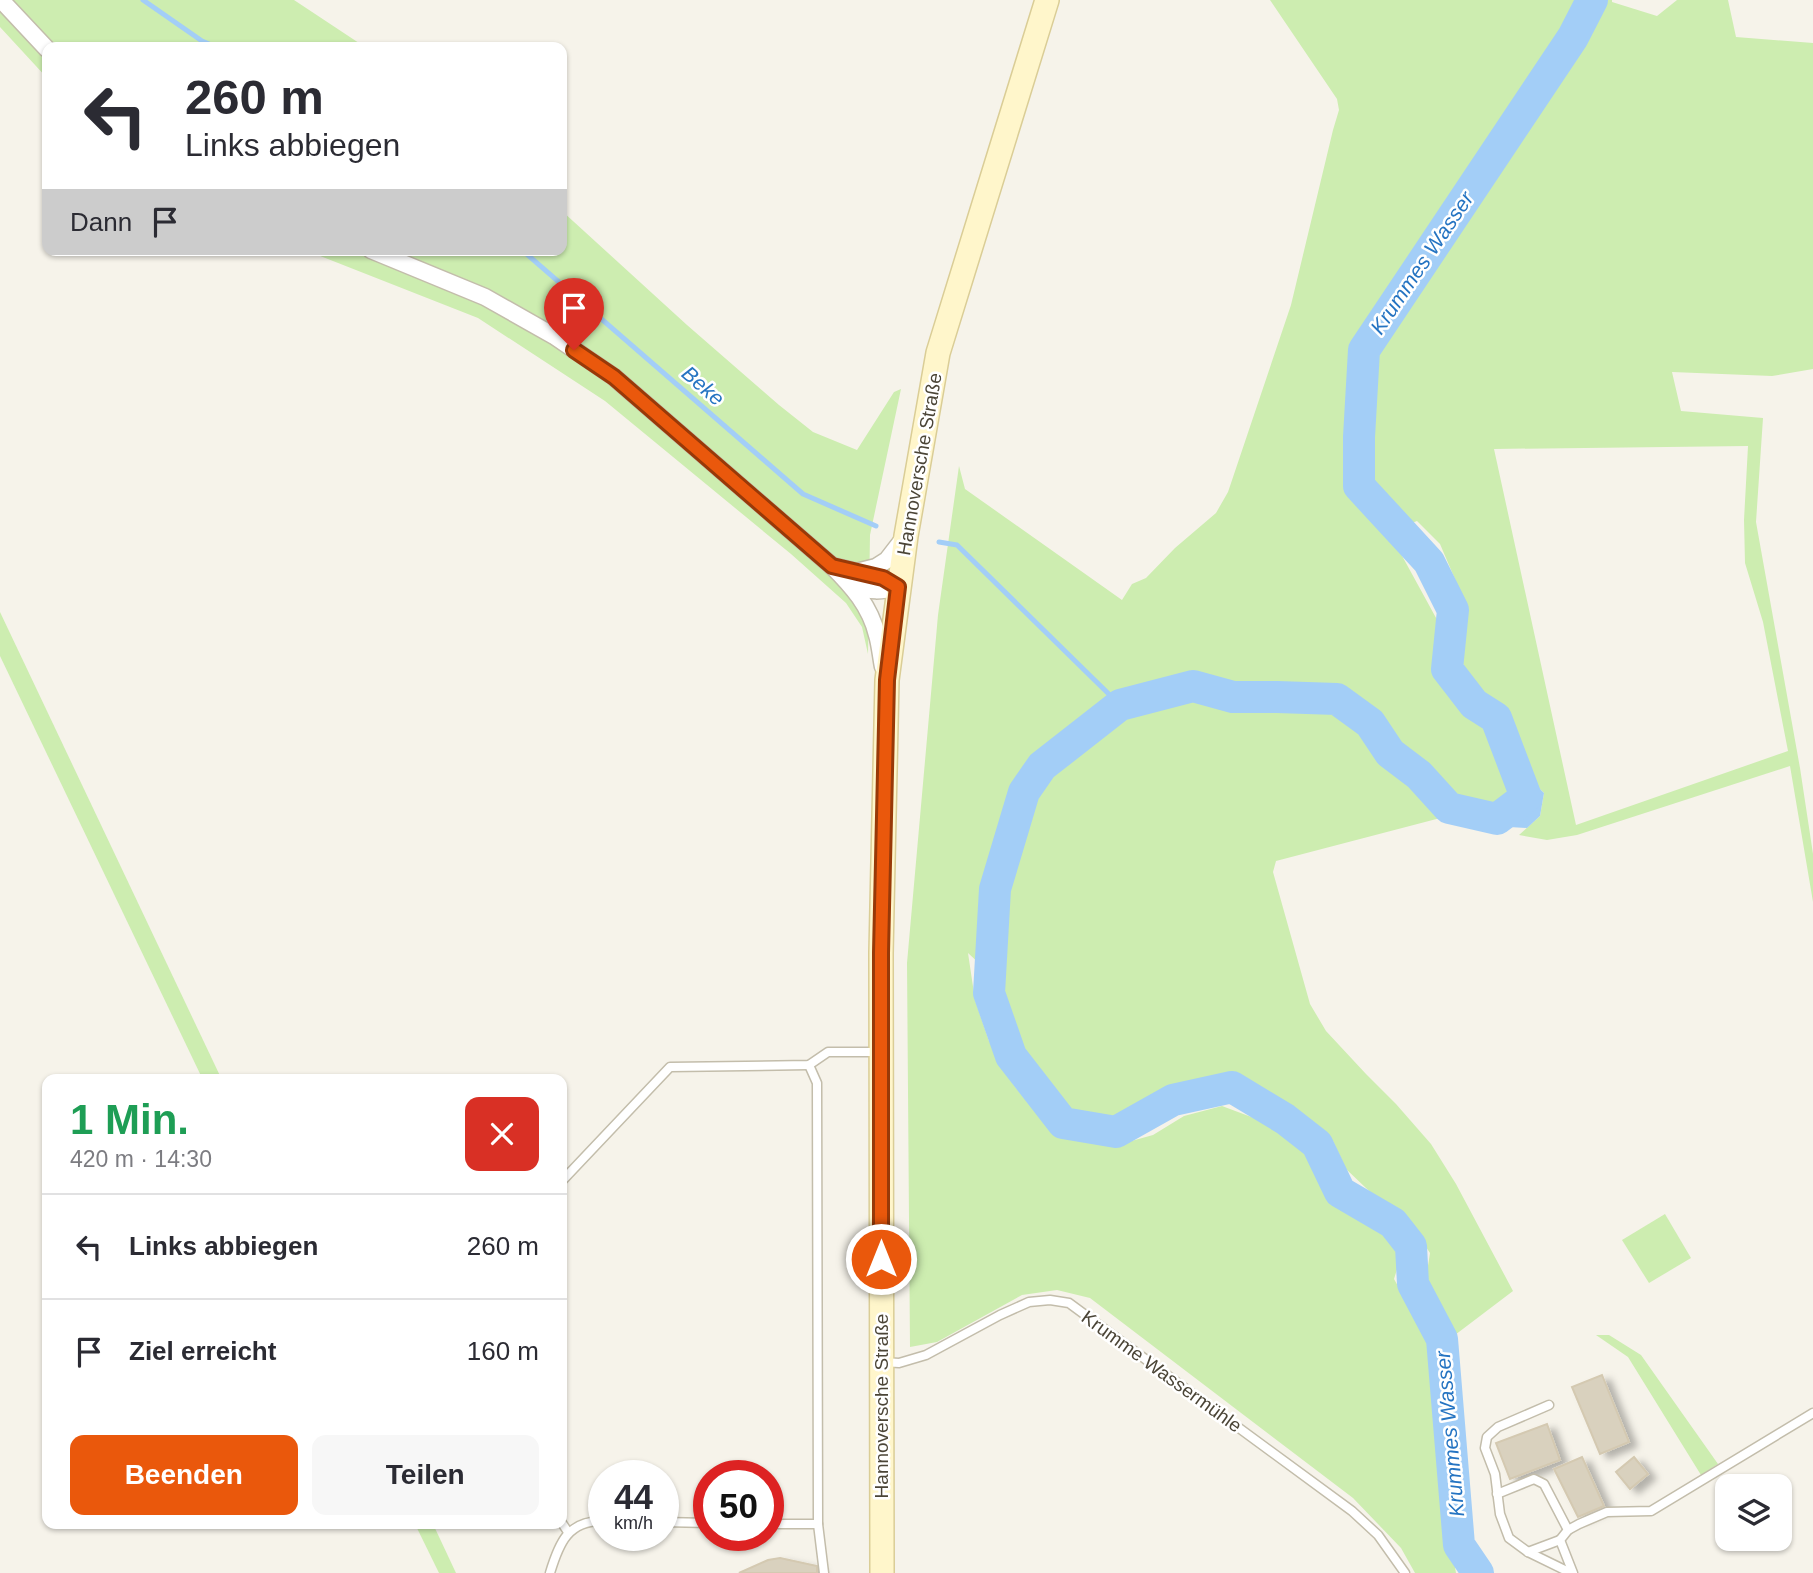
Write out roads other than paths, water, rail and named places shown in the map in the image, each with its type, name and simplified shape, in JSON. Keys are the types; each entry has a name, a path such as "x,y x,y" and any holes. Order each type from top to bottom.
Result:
{"main road":[{"name":"Hannoversche Straße","path":"882,1573 881,953 887,680 905,536 938,353 1046,0"}],"street":[{"path":"1,0 42,44"},
{"path":"386,256 485,297 554,336 614,377 832,566 855,579 868,591 882,592 898,587"},
{"path":"855,579 887,560 905,536"},
{"path":"855,579 877,634 887,680"}],"lane":[{"path":"567,1176 670,1067 809,1065 828,1052 881,1053"},
{"path":"809,1065 817,1083 818,1524 824,1573"},
{"name":"Krumme Wassermühle","path":"880,1362 899,1363 926,1355 1029,1302 1050,1300 1069,1303 1352,1511 1378,1535 1405,1573"},
{"path":"1549,1405 1498,1427 1488,1437 1485,1448 1495,1474 1500,1514 1508,1538 1528,1552 1572,1573"},
{"path":"1528,1552 1560,1540 1568,1530 1607,1512 1651,1511 1813,1413"},
{"path":"1497,1494 1534,1479 1544,1484 1568,1530"},
{"path":"550,1573 557,1550 568,1532 588,1522"},
{"path":"784,1524 818,1524"},
{"path":"1560,1540 1572,1573"}],"water":[{"path":"1520,761 1527,777 1544,793 1540,816 1527,828 1509,827 1490,805 1504,806 1510,783 1505,767"}],"waterway":[{"name":"Beke","path":"143,0 204,42"},
{"name":"Krummes Wasser","path":"1478,1573 1459,1545 1442,1339 1413,1284 1411,1246 1393,1223 1340,1192 1317,1144 1285,1119 1232,1087 1173,1100 1116,1132 1063,1123 1011,1056 989,993 995,889 1024,792 1042,766 1120,705 1193,686 1233,697 1337,699 1370,723 1390,753 1419,775 1449,808 1497,819 1526,797 1496,718 1474,704 1447,669 1453,610 1429,562 1359,486 1364,350 1573,37 1592,0"},
{"name":"Beke","path":"529,256 803,494 876,526"},
{"name":"Beke","path":"939,542 957,545 1120,705"}]}
